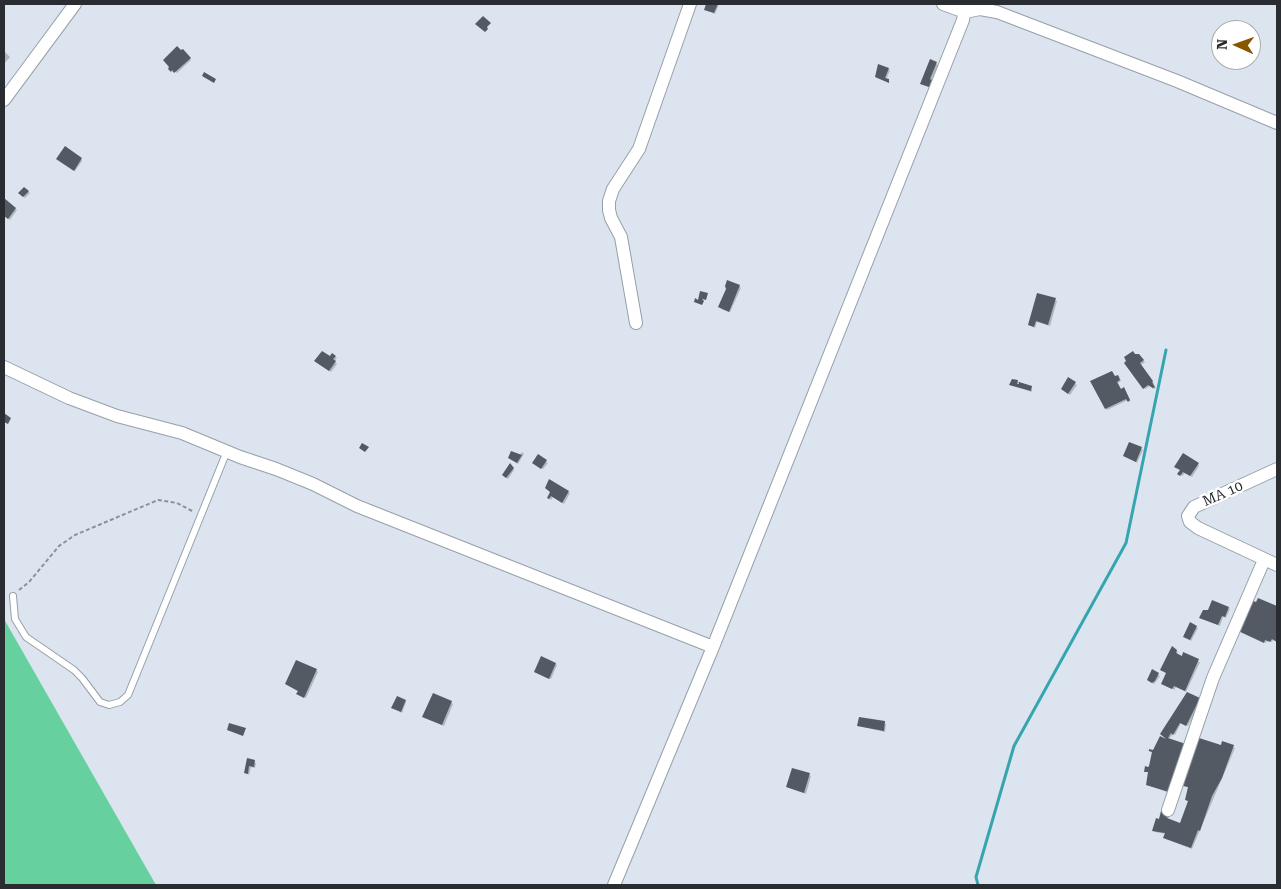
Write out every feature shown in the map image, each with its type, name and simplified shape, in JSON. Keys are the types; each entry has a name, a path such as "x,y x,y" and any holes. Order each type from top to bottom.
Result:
{"street":[{"path":"4,100 75,4"},
{"path":"636,323 621,238 611,218 609,201 613,189 639,149 690,4"},
{"path":"944,4 997,12 1177,81 1277,123"},
{"path":"614,885 713,648 966,8"},
{"path":"4,367 69,398 117,416 182,433 313,484 357,506 713,648"},
{"name":"MA 10","path":"1264,560 1198,528 1189,519 1189,513 1194,507 1277,470"},
{"path":"1168,810 1214,678 1264,560 1277,565"}],"lane":[{"path":"13,596 15,619 26,637 74,670 100,702 110,705 120,702 128,695 227,451"}],"path":[{"path":"13,596 29,582 59,546 75,535 158,500 177,503 201,515"}],"green space":[{"path":"4,619 156,885 4,885"}],"building":[{"path":"706,4 718,4 714,13 704,10"},
{"path":"483,16 491,23 485,32 475,24"},
{"path":"177,46 181,50 183,49 191,58 174,73 168,69 169,67 163,60"},
{"path":"930,59 937,62 929,87 920,84"},
{"path":"878,64 889,68 885,78 889,79 889,83 875,77"},
{"path":"204,72 216,79 214,83 202,76"},
{"path":"65,146 82,158 74,171 56,159"},
{"path":"24,187 29,191 23,197 18,193"},
{"path":"4,198 16,208 8,219 4,216"},
{"path":"727,280 740,285 729,312 718,307 726,289"},
{"path":"700,291 708,293 706,300 702,299 704,301 702,305 694,302 695,298 698,300"},
{"path":"1037,293 1056,298 1048,325 1036,321 1034,327 1028,325"},
{"path":"322,351 330,356 332,353 336,356 333,359 336,361 329,371 314,361"},
{"path":"1133,351 1144,360 1140,363 1155,387 1153,388 1148,385 1143,389 1124,363 1126,361 1124,357"},
{"path":"1112,371 1115,376 1118,375 1120,380 1117,382 1121,389 1124,387 1130,400 1128,402 1126,399 1105,409 1090,381"},
{"path":"1068,377 1076,382 1068,394 1061,389"},
{"path":"1012,379 1018,380 1017,384 1019,382 1032,386 1031,391 1009,385"},
{"path":"4,413 11,418 8,424 4,422"},
{"path":"1129,442 1142,447 1136,462 1123,456"},
{"path":"362,443 369,447 365,452 359,448"},
{"path":"511,451 522,455 517,463 508,458"},
{"path":"1183,453 1199,463 1190,476 1183,472 1180,476 1177,474 1180,470 1174,467"},
{"path":"538,454 547,460 541,469 532,463"},
{"path":"510,463 514,468 506,478 502,475"},
{"path":"549,479 569,491 562,503 551,496 549,499 547,498 550,492 545,488"},
{"path":"1258,598 1277,606 1277,642 1272,639 1270,642 1265,640 1264,643 1236,630 1251,600 1256,602"},
{"path":"1212,600 1229,607 1225,617 1222,616 1218,625 1199,618 1203,610 1208,610"},
{"path":"1190,622 1197,626 1190,640 1183,637"},
{"path":"1172,646 1177,650 1176,653 1182,656 1183,652 1199,659 1185,691 1174,686 1172,689 1161,684 1166,673 1160,670"},
{"path":"541,656 556,663 549,679 534,672"},
{"path":"296,660 317,669 304,698 296,694 298,691 285,684"},
{"path":"1152,669 1159,673 1152,683 1147,680"},
{"path":"1187,692 1200,698 1186,726 1180,723 1173,735 1171,733 1168,738 1186,744 1169,792 1146,785 1148,772 1144,772 1145,766 1149,766 1152,752 1149,749 1153,750 1160,736 1166,739 1160,734"},
{"path":"433,693 452,701 442,725 422,717"},
{"path":"397,696 406,700 401,712 391,708"},
{"path":"859,717 885,721 884,731 857,726"},
{"path":"229,723 246,728 243,736 227,730"},
{"path":"1199,738 1221,745 1222,741 1234,745 1222,778 1212,796 1200,831 1198,830 1191,848 1163,838 1165,833 1152,831 1156,818 1159,819 1161,811 1168,813 1167,818 1180,823 1188,801 1185,800 1188,787 1183,786"},
{"path":"247,758 255,760 254,767 249,766 248,774 244,773"},
{"path":"792,768 810,773 804,793 786,787"}],"waterway":[{"path":"978,885 976,877 1014,746 1126,543 1166,350"}]}
